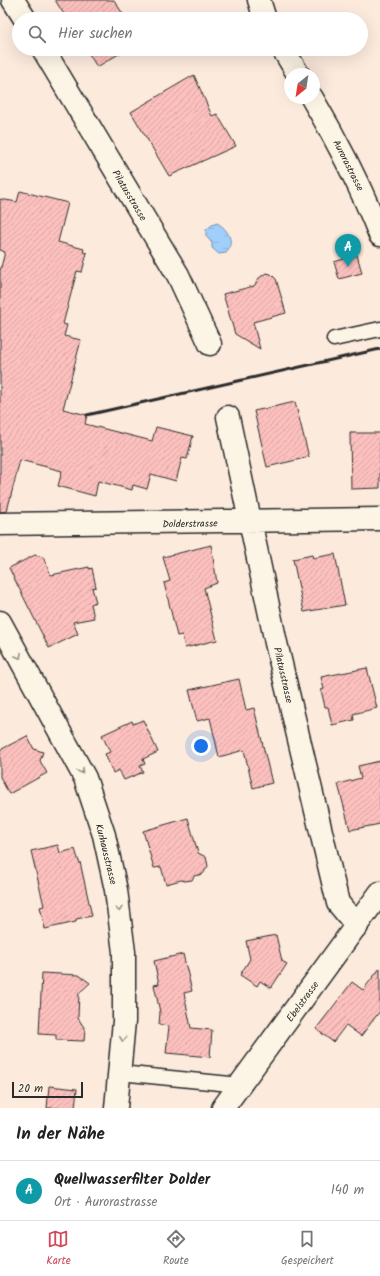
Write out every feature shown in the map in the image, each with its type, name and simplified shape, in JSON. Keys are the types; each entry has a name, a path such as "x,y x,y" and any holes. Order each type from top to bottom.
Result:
{"street":[{"path":"13,0 21,12"},
{"path":"259,0 263,12"},
{"name":"Pilatusstrasse","path":"47,56 178,275 210,344"},
{"path":"287,56 294,68"},
{"name":"Aurorastrasse","path":"315,104 345,155 364,195 380,235"},
{"name":"Pilatusstrasse","path":"228,417 276,643 338,903 357,926"},
{"name":"Dolderstrasse","path":"0,524 250,522 380,519"},
{"name":"Kurhausstrasse","path":"0,622 85,778 104,835 116,890 124,952 124,1021 116,1108"},
{"name":"Ebelstrasse","path":"223,1108 380,893"}],"lane":[{"path":"334,340 380,329"},
{"path":"120,1073 240,1085"}],"water":[{"path":"217,223 225,229 229,236 230,245 226,253 219,254 212,248 212,243 206,236 206,230"}],"building":[{"path":"55,0 114,0 122,12 63,12"},
{"path":"90,56 115,56 97,67"},
{"path":"194,75 212,116 217,114 236,146 169,176 131,112"},
{"path":"20,191 68,203 58,242 84,249 83,252 87,253 82,272 77,271 63,324 67,325 64,336 81,340 63,409 87,415 85,424 152,441 156,427 193,436 187,459 182,458 176,481 151,474 147,489 133,485 132,490 98,481 95,496 58,486 62,471 20,460 7,511 0,512 0,271 5,252 0,250 0,199 17,202"},
{"path":"357,255 362,273 339,279 334,262"},
{"path":"266,273 271,274 276,279 286,313 253,322 260,349 235,334 223,294 254,286 259,278"},
{"path":"295,402 309,457 267,467 254,411"},
{"path":"350,433 380,433 380,488 351,489"},
{"path":"211,545 217,583 204,588 217,640 185,648 182,635 177,636 164,583 170,581 163,557"},
{"path":"335,554 345,605 304,612 293,559 312,555 313,558"},
{"path":"35,555 43,557 51,575 89,567 89,569 92,568 96,587 92,588 96,602 91,604 94,618 73,622 78,634 49,648 9,568"},
{"path":"367,668 377,708 353,714 354,720 332,725 328,707 325,707 321,690 324,689 321,677"},
{"path":"239,679 246,710 254,708 272,783 253,788 244,750 219,757 210,718 197,721 189,690"},
{"path":"143,720 158,752 143,759 145,764 140,766 143,772 124,780 119,770 113,773 105,754 110,752 102,735 132,721 133,724"},
{"path":"27,736 34,749 43,752 40,761 47,773 9,794 0,777 0,750"},
{"path":"380,761 380,824 350,830 338,784 361,778 358,766"},
{"path":"188,818 198,853 206,857 208,866 203,874 194,876 192,880 181,880 166,884 161,867 154,868 143,831"},
{"path":"58,845 60,853 75,849 80,862 92,916 76,919 76,922 45,929 40,907 44,906 31,851"},
{"path":"276,935 282,961 287,964 271,988 260,981 257,986 240,975 250,959 246,941"},
{"path":"183,954 192,991 184,993 191,1028 212,1030 210,1057 166,1053 169,1026 159,1025 160,1012 154,985 159,984 154,961"},
{"path":"380,968 380,1011 361,1036 346,1025 333,1042 316,1029 352,982 363,990"},
{"path":"42,973 79,975 90,983 79,993 78,1018 85,1029 84,1041 56,1040 56,1035 39,1034"},
{"path":"49,1086 77,1089 75,1108 47,1108"}],"railway":[{"path":"87,415 380,349"}],"place":[{"name":"Quellwasserfilter Dolder","path":"348,267"}]}
